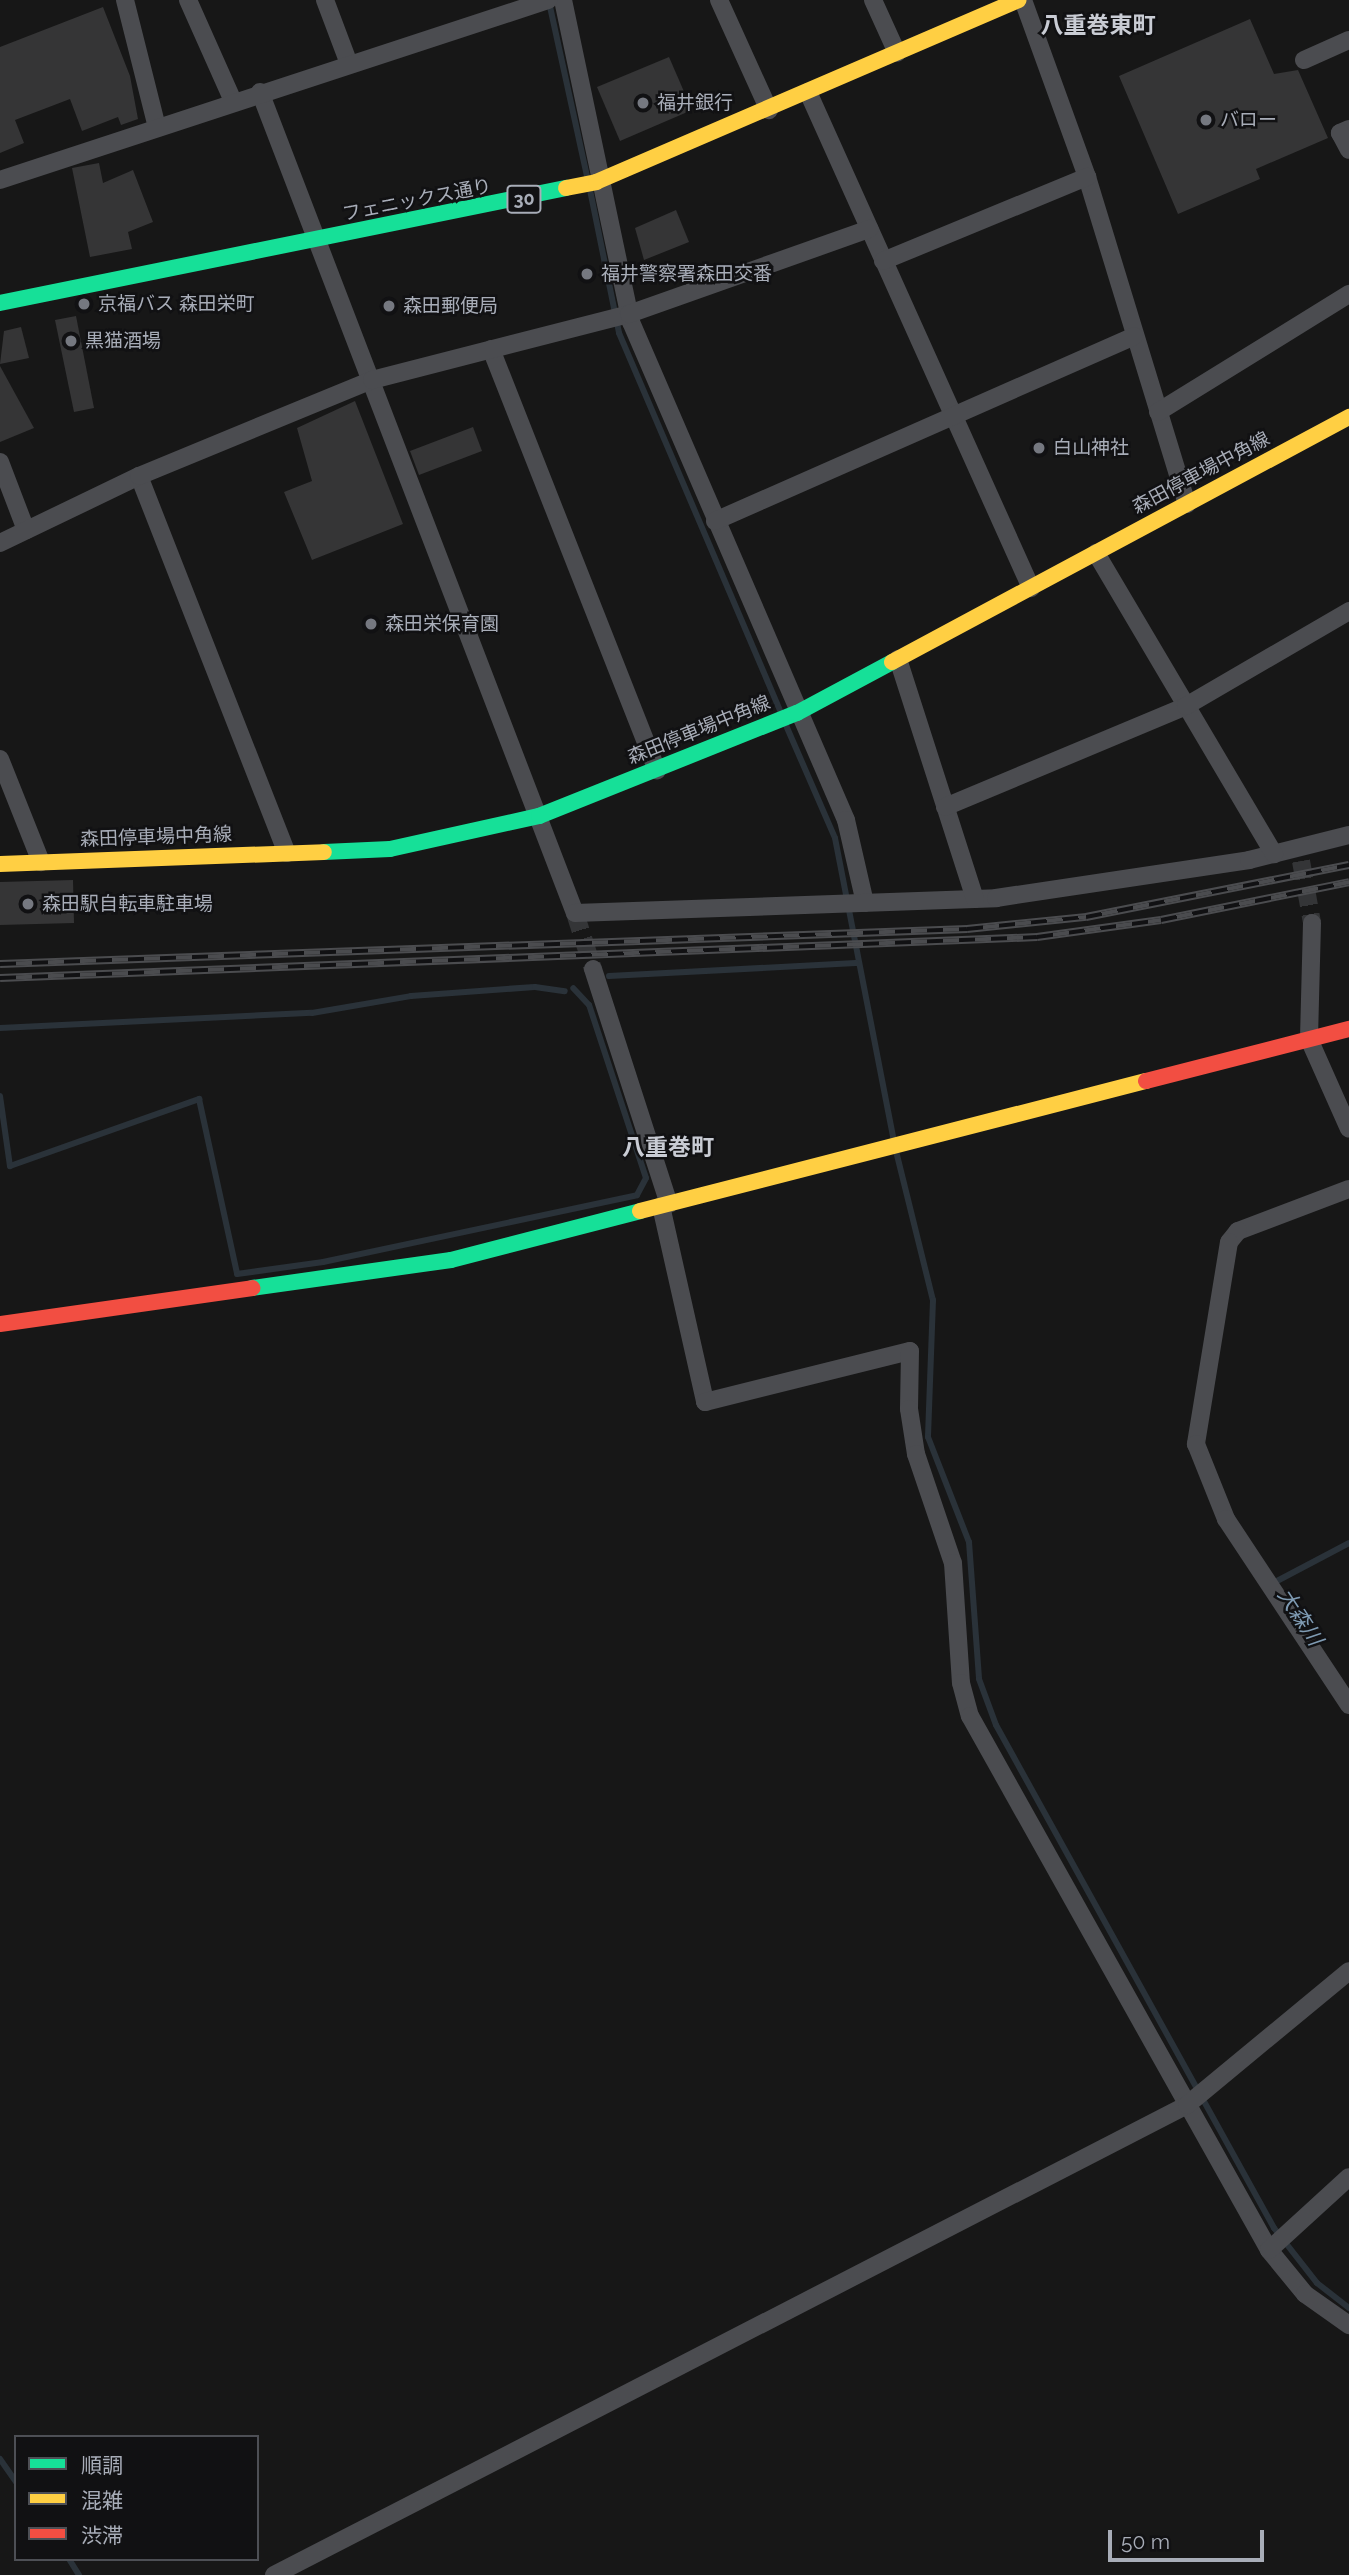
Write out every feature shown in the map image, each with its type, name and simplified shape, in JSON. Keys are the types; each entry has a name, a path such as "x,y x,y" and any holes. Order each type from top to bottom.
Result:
{"main road":[{"name":"フェニックス通り","path":"0,303 319,241 603,180 1020,0"},
{"name":"森田停車場中角線","path":"0,864 426,845 540,816 793,715 1349,417"},
{"path":"0,1324 451,1260 1349,1029"}],"street":[{"path":"125,0 157,127"},
{"path":"188,0 233,101"},
{"path":"325,0 349,64"},
{"path":"0,180 260,92 548,0"},
{"path":"563,0 603,180 629,314 793,715 846,820 865,903"},
{"path":"719,0 769,110"},
{"path":"873,0 897,53"},
{"path":"1020,0 1087,177 1187,504"},
{"path":"1304,60 1349,40"},
{"path":"260,92 575,913 975,899 1274,854 1300,854 1349,835"},
{"path":"808,92 1031,587"},
{"path":"1349,129 1340,134 1349,150"},
{"path":"883,261 1087,177"},
{"path":"0,543 139,476 372,380 629,314 869,229"},
{"path":"1158,412 1349,294"},
{"path":"715,521 951,413 1134,336"},
{"path":"491,349 657,771"},
{"path":"0,462 26,530"},
{"path":"139,476 287,853"},
{"path":"1096,553 1274,854"},
{"path":"945,807 1186,706 1349,611"},
{"path":"898,659 975,899"},
{"path":"0,758 41,862"},
{"path":"1312,923 1309,1039 1349,1129"},
{"path":"593,969 665,1205 705,1402 910,1351 909,1409 916,1454 953,1563 961,1683 970,1716 1196,2100 1305,2294 1349,2325"},
{"path":"1349,1189 1238,1231 1229,1242 1196,1444 1226,1519 1349,1705"},
{"path":"274,2575 1196,2100 1349,1971"},
{"path":"1277,2243 1349,2177"}],"building":[{"path":"103,7 130,76 138,119 121,125 118,117 82,131 70,99 15,120 24,143 0,153 0,47"},
{"path":"1250,19 1274,74 1298,70 1328,138 1256,169 1260,179 1178,214 1119,76"},
{"path":"669,57 692,110 620,141 597,87"},
{"path":"99,163 103,183 133,170 153,222 128,232 132,249 90,257 72,168"},
{"path":"676,210 689,242 644,260 635,228"},
{"path":"76,316 94,408 74,412 55,320"},
{"path":"21,327 29,358 0,364 4,331"},
{"path":"0,366 34,428 0,442"},
{"path":"355,401 403,524 312,560 284,492 312,481 297,428"},
{"path":"473,427 482,451 419,475 410,451"},
{"path":"73,880 74,923 0,925 0,882"}],"waterway":[{"path":"549,2 587,176"},
{"path":"590,190 619,333 781,713"},
{"path":"785,723 835,838 894,1141"},
{"path":"609,976 856,963"},
{"path":"0,1028 312,1013 411,996 535,987 565,991"},
{"path":"0,1096 10,1166 199,1099 237,1274 323,1262 637,1195 646,1178 589,1005 573,988"},
{"path":"896,1151 933,1300 928,1437 969,1542 979,1679 996,1725 1274,2228 1317,2283 1349,2308"},
{"name":"大森川","path":"1277,1581 1349,1543"},
{"path":"0,2459 14,2479"},
{"path":"70,2561 79,2575"}],"tunnel":[{"path":"1301,861 1312,923"},
{"path":"575,913 593,969"}],"railway":[{"path":"0,964 967,929 1086,917 1349,865"},
{"path":"0,978 1037,937 1161,920 1349,882"}],"traffic: fast":[{"path":"0,303 566,188"},
{"path":"324,852 390,849 539,816 797,713 892,662"},
{"path":"252,1288 451,1260 640,1211"}],"traffic: slow":[{"path":"566,188 596,182 1018,0"},
{"path":"892,662 1349,417"},
{"path":"0,864 324,852"},
{"path":"640,1211 1146,1081"}],"traffic: jam":[{"path":"1146,1081 1349,1029"},
{"path":"0,1324 252,1288"}],"place":[{"name":"福井銀行","path":"643,103"},
{"name":"バロー","path":"1206,120"},
{"name":"福井警察署森田交番","path":"587,274"},
{"name":"京福バス 森田栄町","path":"84,304"},
{"name":"森田郵便局","path":"389,306"},
{"name":"黒猫酒場","path":"71,341"},
{"name":"白山神社","path":"1039,448"},
{"name":"森田栄保育園","path":"371,624"},
{"name":"森田駅自転車駐車場","path":"28,904"}],"district":[{"name":"八重巻東町","path":"1098,25"},
{"name":"八重巻町","path":"668,1147"}]}
